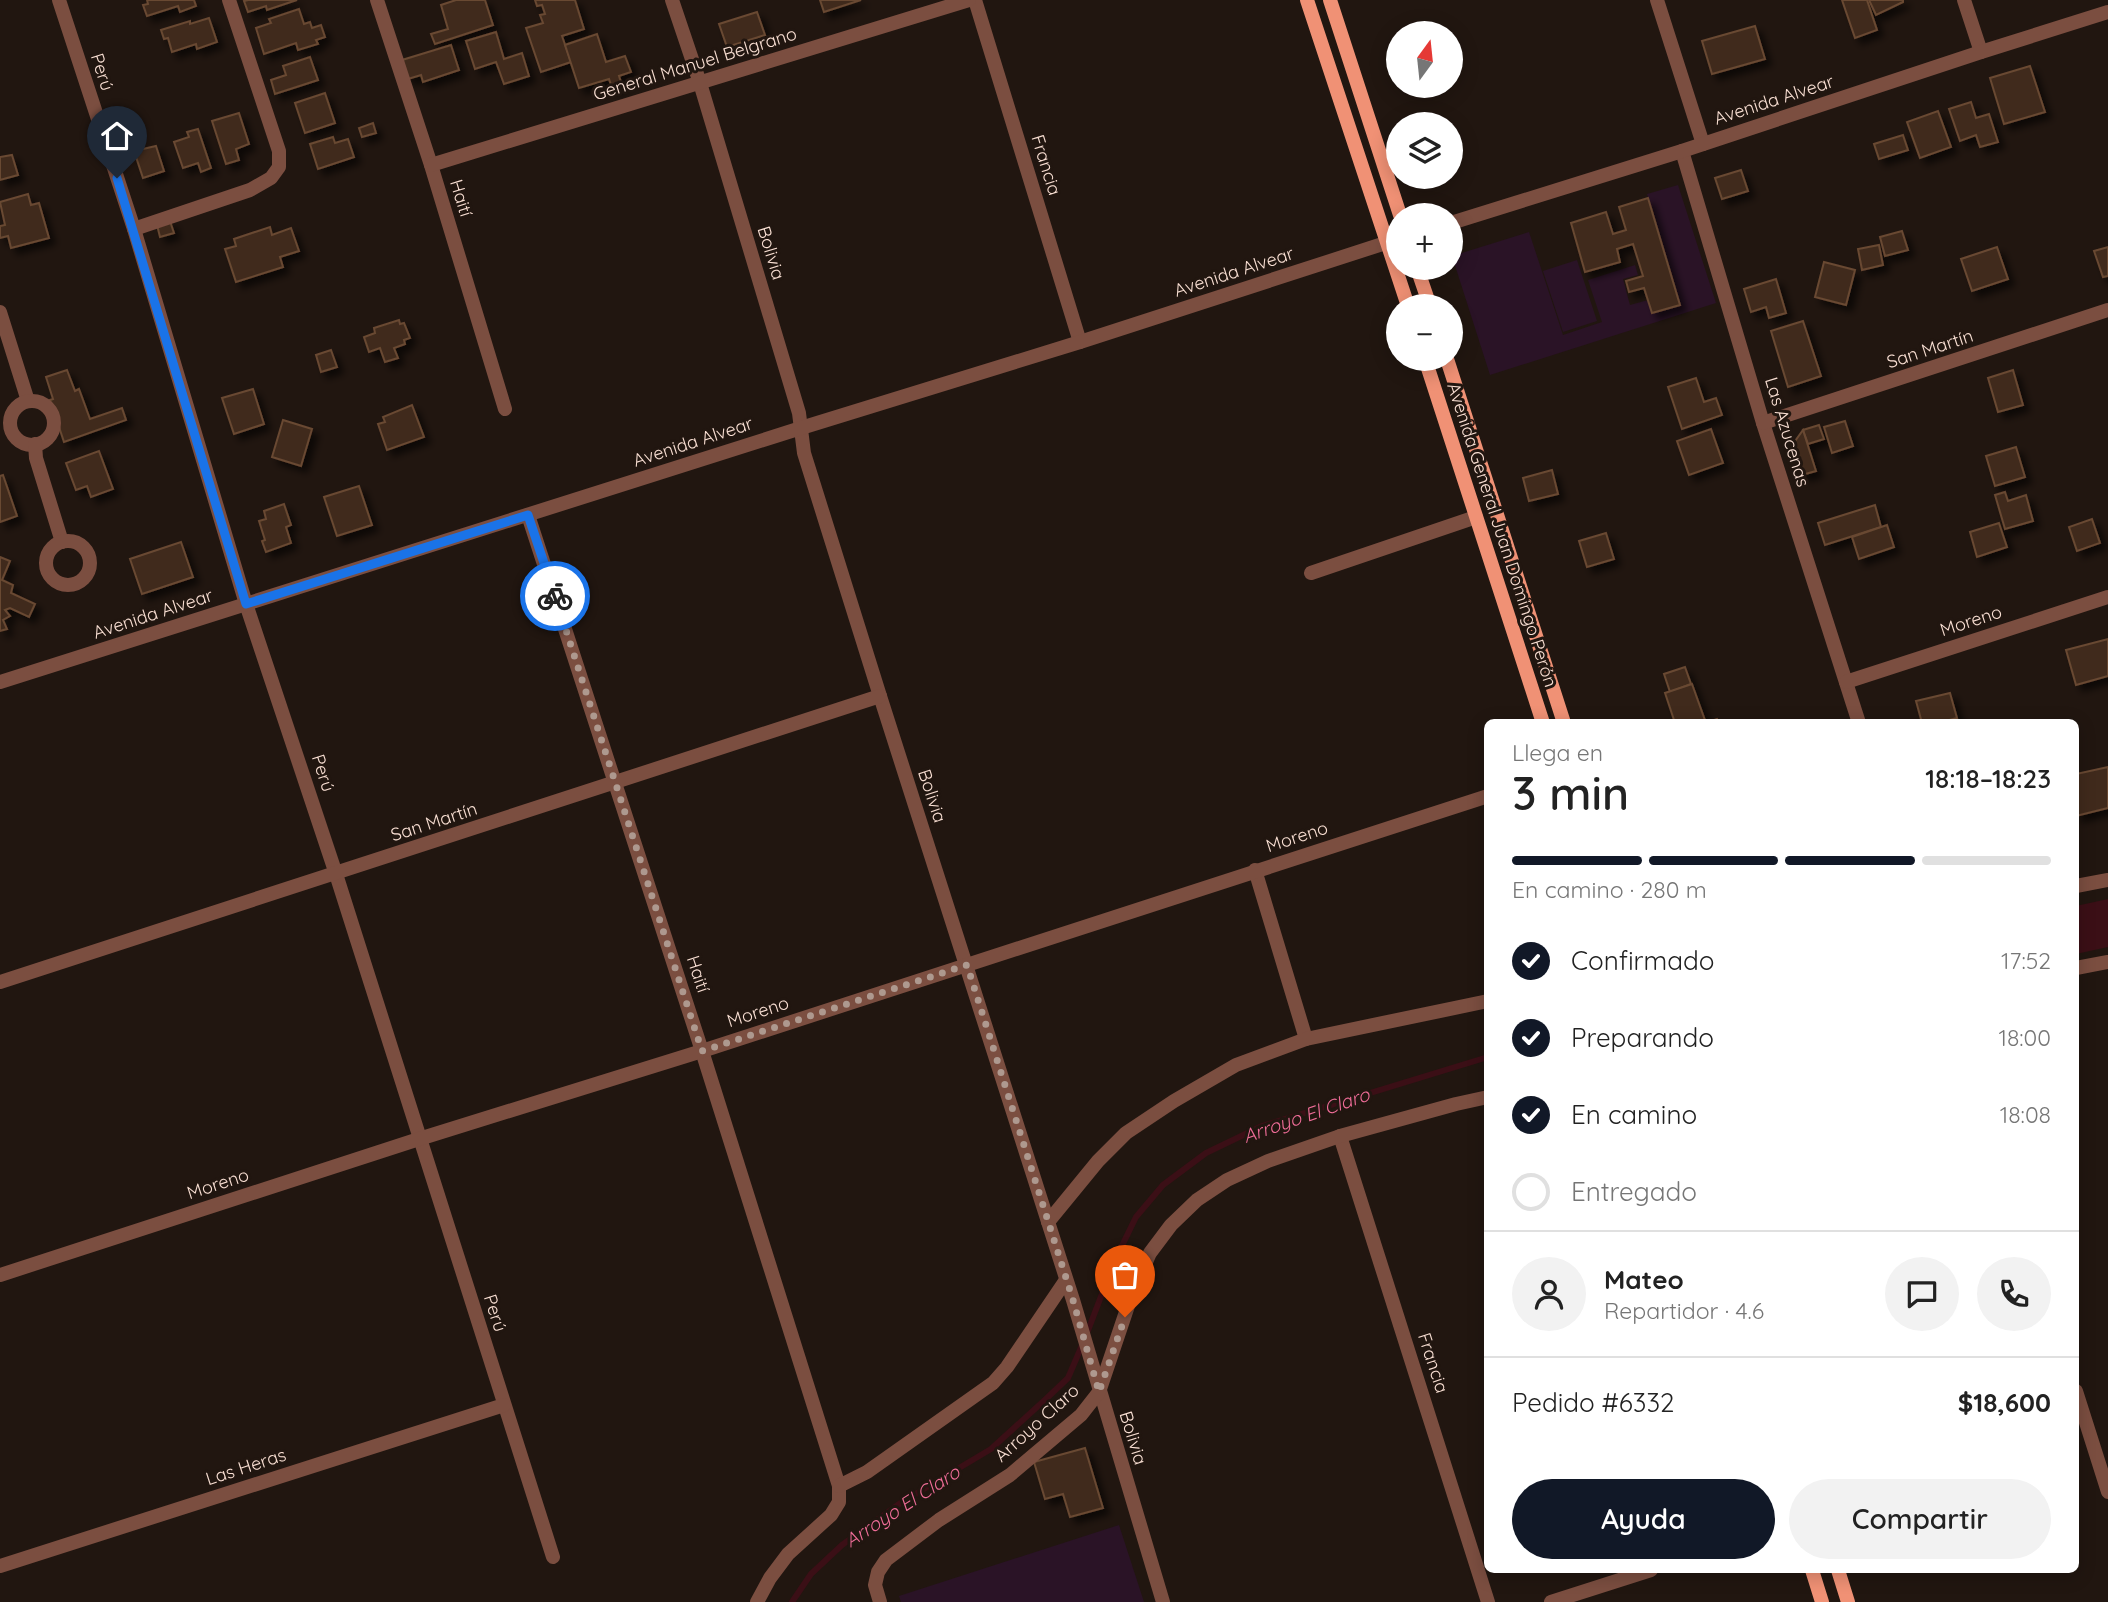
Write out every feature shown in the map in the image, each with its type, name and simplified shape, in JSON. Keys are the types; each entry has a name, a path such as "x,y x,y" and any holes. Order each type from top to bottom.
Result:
{"main road":[{"path":"1307,0 1386,221"},
{"path":"1330,0 1396,203"},
{"name":"Avenida General Juan Domingo Perón","path":"1429,371 1542,719"},
{"name":"Avenida General Juan Domingo Perón","path":"1451,371 1563,719"},
{"path":"1813,1573 1822,1602"},
{"path":"1839,1573 1849,1602"}],"street":[{"name":"Perú","path":"59,0 134,229 246,604 336,874 553,1557"},
{"path":"134,229 250,190 271,178 279,167 279,152 229,0"},
{"name":"Haití","path":"377,0 431,165 505,409"},
{"name":"Bolivia","path":"672,0 700,83 795,400 804,453 1073,1300 1163,1602"},
{"name":"General Manuel Belgrano","path":"431,165 969,0"},
{"name":"Francia","path":"975,0 1080,342"},
{"path":"1657,0 1703,144"},
{"path":"1964,0 1981,52"},
{"name":"Avenida Alvear","path":"1463,219 1682,151 1981,52 2108,14"},
{"name":"Las Azucenas","path":"1682,151 1763,424 1858,719"},
{"name":"Avenida Alvear","path":"0,682 1386,243"},
{"name":"San Martín","path":"1763,424 2108,310"},
{"path":"1,320 28,401"},
{"path":"28,401 47,407 53,419 51,432 42,442 35,444 28,444 15,436 10,422 15,408 28,401"},
{"path":"35,444 36,457 62,542"},
{"name":"Haití","path":"528,515 702,1051 839,1486"},
{"path":"1311,573 1476,517"},
{"name":"Moreno","path":"1846,682 2108,597"},
{"name":"San Martín","path":"0,982 880,696"},
{"name":"Moreno","path":"0,1275 1484,797"},
{"path":"1255,870 1307,1040"},
{"path":"2079,885 2108,880"},
{"path":"2079,967 2108,962"},
{"path":"1048,1222 1098,1161 1126,1133 1236,1065 1307,1040 1484,1002"},
{"name":"Arroyo Claro","path":"880,1602 875,1585 878,1572 886,1560 939,1520 1010,1475 1081,1415 1099,1392 1133,1292 1150,1253 1171,1224 1197,1200 1227,1180 1268,1161 1340,1136 1484,1098"},
{"name":"Francia","path":"1340,1136 1488,1602"},
{"path":"757,1602 770,1578 788,1554 831,1515 839,1502 839,1486 867,1472 993,1383 1007,1367 1066,1280"},
{"path":"2079,1400 2108,1492"},
{"name":"Las Heras","path":"0,1566 504,1405"},
{"path":"1551,1602 1642,1573"}],"shaded area":[{"path":"1678,185 1716,303 1490,375 1460,280 1463,280 1463,253 1529,232 1563,335 1602,322 1588,280 1635,265 1638,275 1623,279 1630,305 1648,300 1652,313 1680,305 1647,194"},
{"path":"1577,260 1597,321 1563,332 1543,271"},
{"path":"2108,899 2108,947 2079,953 2079,905"},
{"path":"1119,1525 1144,1602 901,1602 899,1596"}],"building":[{"path":"147,0 194,0 196,6 180,12 178,6 147,16 143,5 148,4"},
{"path":"297,0 267,10 266,6 248,12 244,1"},
{"path":"456,0 485,0 493,25 435,44 431,34 448,29 441,5"},
{"path":"535,0 575,0 584,29 562,36 571,62 541,72 526,28 543,23 540,15 545,14 542,5 537,6"},
{"path":"820,0 861,0 824,12"},
{"path":"1842,0 1867,0 1877,30 1855,38"},
{"path":"1869,0 1903,0 1903,2 1876,15"},
{"path":"299,9 304,24 310,22 312,28 321,25 325,37 316,40 318,44 298,50 296,43 264,54 256,28 271,23 269,19"},
{"path":"757,12 765,35 727,47 719,24"},
{"path":"209,18 217,42 197,49 196,44 172,52 168,38 164,39 161,30"},
{"path":"1755,26 1765,59 1712,74 1702,41"},
{"path":"496,32 504,59 522,53 529,76 504,84 496,62 475,69 466,41"},
{"path":"597,34 606,62 625,56 631,72 619,76 622,85 612,88 609,79 579,88 565,45"},
{"path":"451,45 459,70 423,82 421,75 408,79 402,60"},
{"path":"310,57 318,80 275,94 271,80 286,75 283,66"},
{"path":"2030,66 2045,112 2004,124 1990,78"},
{"path":"325,93 335,123 305,133 295,103"},
{"path":"1971,102 1976,118 1989,114 1998,142 1980,147 1976,135 1960,141 1949,109"},
{"path":"1938,111 1951,147 1920,158 1907,122"},
{"path":"239,113 249,144 236,149 239,160 226,164 212,121"},
{"path":"373,123 376,133 362,137 359,128"},
{"path":"198,129 211,168 201,172 198,163 183,168 174,142 189,137 187,132"},
{"path":"1903,135 1908,150 1879,159 1874,144"},
{"path":"333,137 335,143 348,139 354,157 318,169 310,144"},
{"path":"156,146 164,171 143,178 134,151"},
{"path":"12,155 18,175 0,180 0,157"},
{"path":"1741,170 1748,191 1722,199 1715,178"},
{"path":"28,194 31,205 39,203 49,238 11,248 8,236 0,238 0,226 5,225 0,202"},
{"path":"1648,198 1680,305 1652,313 1644,288 1629,292 1626,281 1643,276 1633,244 1617,249 1620,262 1585,272 1571,223 1606,212 1613,234 1626,230 1619,207"},
{"path":"170,221 174,233 160,237 157,225"},
{"path":"270,227 272,235 291,228 299,251 280,257 283,267 236,282 225,249 236,246 234,239"},
{"path":"1902,231 1908,250 1885,256 1880,237"},
{"path":"1879,245 1883,265 1862,270 1858,249"},
{"path":"1997,247 2008,279 1972,291 1961,259"},
{"path":"2108,247 2108,276 2103,277 2094,251"},
{"path":"1824,262 1855,270 1846,305 1815,297"},
{"path":"1776,279 1786,313 1769,318 1766,307 1751,312 1744,289"},
{"path":"399,320 400,324 404,323 410,338 404,340 405,344 394,348 398,358 385,362 380,348 369,352 364,337 375,333 374,328"},
{"path":"1803,321 1821,376 1788,387 1771,331"},
{"path":"331,350 337,367 321,372 316,355"},
{"path":"67,370 75,391 79,389 90,419 122,408 126,420 64,442 50,400 53,399 46,377"},
{"path":"2013,370 2023,405 1998,412 1988,378"},
{"path":"1696,378 1704,402 1716,398 1722,415 1682,429 1668,387"},
{"path":"253,389 264,424 234,434 222,398"},
{"path":"412,405 424,437 387,450 378,424 385,422 383,417"},
{"path":"283,420 312,429 301,466 272,457"},
{"path":"1845,421 1853,446 1832,453 1824,427"},
{"path":"1819,425 1824,439 1808,444 1803,430"},
{"path":"1711,429 1723,463 1689,475 1677,441"},
{"path":"1803,430 1816,471 1802,475 1793,444"},
{"path":"2016,447 2025,477 1995,486 1986,456"},
{"path":"99,451 113,489 91,497 87,486 76,490 66,463"},
{"path":"1552,470 1558,494 1529,501 1523,478"},
{"path":"3,475 17,516 0,522 0,476"},
{"path":"359,486 372,525 337,536 324,497"},
{"path":"2005,492 2008,501 2026,495 2033,521 2005,529 1995,495"},
{"path":"284,504 291,525 286,527 291,543 266,552 259,521 266,519 264,511"},
{"path":"1875,505 1881,527 1825,545 1818,523"},
{"path":"2092,519 2100,543 2077,551 2069,527"},
{"path":"1999,523 2007,547 1977,557 1970,532"},
{"path":"1887,525 1894,547 1859,559 1852,537"},
{"path":"1606,533 1614,559 1587,567 1579,541"},
{"path":"181,542 193,577 142,594 130,559"},
{"path":"0,557 10,561 2,580 13,585 11,593 35,604 29,617 10,608 5,610 10,616 3,620 7,629 0,631"},
{"path":"2108,639 2108,676 2076,685 2066,650"},
{"path":"1685,667 1691,684 1670,692 1664,674"},
{"path":"1692,684 1705,719 1674,719 1665,693"},
{"path":"1950,693 1957,718 1921,719 1916,701"},
{"path":"2108,767 2108,808 2079,815 2079,773"},
{"path":"1085,1448 1103,1508 1070,1517 1063,1494 1045,1499 1034,1462"}],"waterway":[{"name":"Arroyo El Claro","path":"1087,1333 1115,1260 1136,1217 1163,1185 1206,1153 1262,1126 1484,1058"},
{"name":"Arroyo El Claro","path":"792,1602 811,1574 842,1545 902,1502 991,1449 1068,1378 1083,1343"}],"way so far":[{"path":"555,596 702,1051 967,965 1073,1300 1099,1392 1125,1317"}],"route":[{"path":"117,178 246,604 528,515 555,596"}]}
